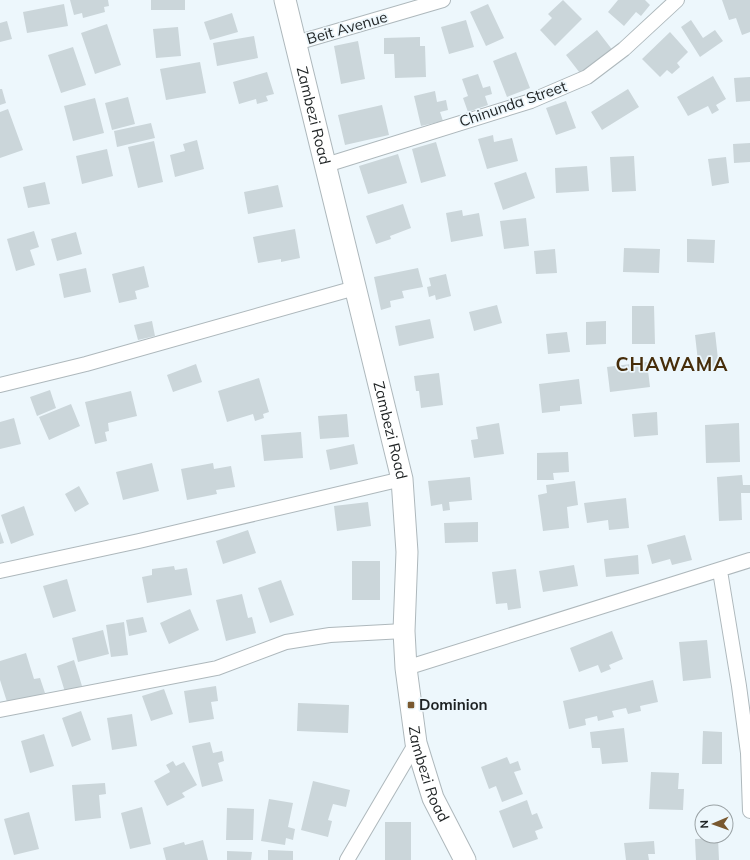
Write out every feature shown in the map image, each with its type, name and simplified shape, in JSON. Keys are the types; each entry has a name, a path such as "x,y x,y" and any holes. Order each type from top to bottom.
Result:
{"street":[{"name":"Zambezi Road","path":"286,0 402,479 407,552 404,631 406,668 416,744 433,798 465,860"},
{"name":"Beit Avenue","path":"296,43 443,0"},
{"name":"Chinunda Street","path":"326,165 531,101 588,77 624,49 677,0"},
{"path":"0,384 86,364 355,288"},
{"path":"0,571 139,542 402,479"},
{"path":"406,668 720,571 750,560"},
{"path":"720,571 745,685 750,811"},
{"path":"0,710 217,668 286,642 330,635 404,631"},
{"path":"347,860 416,744"}],"building":[{"path":"70,0 108,0 109,6 104,7 105,12 83,18 82,13 74,15"},
{"path":"151,0 185,0 185,10 151,10"},
{"path":"563,0 582,19 555,46 540,30 552,18 548,14"},
{"path":"618,0 645,0 650,5 641,16 636,12 624,26 608,12"},
{"path":"722,0 750,0 750,32 742,35 736,18 729,20"},
{"path":"64,4 68,26 27,33 23,12"},
{"path":"488,4 504,38 486,46 470,12"},
{"path":"232,13 238,32 210,40 204,22"},
{"path":"466,20 474,47 449,54 441,27"},
{"path":"691,20 703,38 715,30 723,41 700,57 681,27"},
{"path":"7,21 12,39 0,42 0,23"},
{"path":"107,24 121,65 95,74 81,33"},
{"path":"178,27 181,56 156,58 153,29"},
{"path":"597,30 614,52 583,77 566,55"},
{"path":"670,32 688,52 677,63 680,67 672,74 667,70 660,77 642,59"},
{"path":"254,36 258,58 217,66 213,43"},
{"path":"420,37 420,46 425,46 426,77 395,78 394,54 384,54 384,38"},
{"path":"358,41 365,79 341,84 334,46"},
{"path":"73,47 86,85 61,93 48,55"},
{"path":"516,52 530,88 507,97 493,61"},
{"path":"200,62 206,93 166,100 160,69"},
{"path":"267,72 274,94 266,96 268,101 257,104 256,99 239,104 233,82"},
{"path":"478,74 483,88 490,86 492,94 485,96 488,105 468,112 463,98 468,96 462,79"},
{"path":"713,76 726,99 716,105 719,110 712,114 708,106 688,116 677,97"},
{"path":"750,77 750,101 736,102 734,78"},
{"path":"0,89 2,89 6,103 0,105"},
{"path":"628,89 639,107 602,130 591,112"},
{"path":"435,91 437,102 446,100 448,110 440,112 443,121 421,126 414,96"},
{"path":"128,97 135,124 112,130 105,103"},
{"path":"95,98 104,133 73,141 64,106"},
{"path":"566,101 576,128 556,135 546,108"},
{"path":"382,105 389,135 345,145 338,115"},
{"path":"8,109 23,150 0,158 0,112"},
{"path":"151,123 155,138 117,147 114,131"},
{"path":"493,135 494,142 512,138 518,161 487,169 478,139"},
{"path":"197,140 204,169 175,177 170,155 185,151 183,144"},
{"path":"154,141 163,182 138,188 128,147"},
{"path":"436,142 446,176 421,183 412,149"},
{"path":"750,143 750,162 734,163 733,144"},
{"path":"107,149 113,176 82,184 76,156"},
{"path":"398,154 407,183 368,194 359,166"},
{"path":"634,156 636,191 612,192 610,157"},
{"path":"726,157 729,183 712,186 708,159"},
{"path":"587,166 589,191 556,193 555,168"},
{"path":"526,172 535,198 503,210 494,183"},
{"path":"45,182 50,204 28,208 23,187"},
{"path":"278,185 283,207 248,214 244,192"},
{"path":"403,204 411,228 390,236 391,239 376,244 366,216"},
{"path":"462,210 463,216 479,213 483,236 451,242 446,213"},
{"path":"526,218 529,246 504,249 500,221"},
{"path":"295,229 300,258 281,262 281,259 258,263 253,237"},
{"path":"34,231 39,247 30,250 35,265 16,271 7,239"},
{"path":"76,232 82,254 57,261 51,239"},
{"path":"687,239 715,240 714,263 687,262"},
{"path":"624,248 660,249 659,273 623,272"},
{"path":"555,249 557,273 536,274 534,251"},
{"path":"144,266 149,287 135,291 137,299 119,303 112,274"},
{"path":"86,268 91,292 64,298 59,274"},
{"path":"418,268 423,287 402,291 404,298 390,301 391,307 381,310 374,277"},
{"path":"446,274 451,296 436,300 435,295 429,297 427,287 431,286 429,278"},
{"path":"497,305 502,323 474,331 469,312"},
{"path":"632,306 654,306 655,344 632,344"},
{"path":"430,319 434,338 399,346 395,326"},
{"path":"152,321 155,336 138,340 134,325"},
{"path":"606,321 606,344 586,345 586,322"},
{"path":"567,332 570,352 548,354 546,334"},
{"path":"715,332 719,368 699,370 695,335"},
{"path":"647,362 650,387 610,392 607,367"},
{"path":"196,364 202,382 173,392 167,375"},
{"path":"439,373 443,405 421,408 419,391 416,391 414,376"},
{"path":"259,378 269,412 263,414 264,418 255,421 253,414 227,422 218,391"},
{"path":"579,379 582,404 560,406 560,411 542,413 539,384"},
{"path":"50,390 56,408 37,416 30,397"},
{"path":"131,391 137,416 108,423 109,431 105,432 107,441 95,444 85,402"},
{"path":"71,404 80,426 49,440 39,417"},
{"path":"657,412 658,435 634,437 632,414"},
{"path":"347,414 349,437 320,439 318,416"},
{"path":"14,418 21,444 0,449 0,422"},
{"path":"499,423 504,454 474,458 471,440 478,439 476,427"},
{"path":"739,423 740,462 706,463 705,425"},
{"path":"301,432 303,458 264,461 261,435"},
{"path":"354,444 358,464 330,470 326,450"},
{"path":"568,452 569,472 553,473 554,480 537,480 537,453"},
{"path":"152,463 159,491 123,500 116,472"},
{"path":"213,463 214,469 231,466 235,487 216,490 217,494 187,500 181,469"},
{"path":"742,475 743,485 750,485 750,493 741,493 742,520 719,521 717,477"},
{"path":"470,477 472,500 449,502 450,510 443,511 442,504 431,506 428,481"},
{"path":"575,481 578,505 567,507 569,528 543,531 538,495 547,493 546,485"},
{"path":"79,486 89,504 75,512 65,494"},
{"path":"626,498 629,528 609,530 608,520 587,523 584,503"},
{"path":"368,502 371,526 337,531 334,506"},
{"path":"24,506 34,535 11,544 1,515"},
{"path":"478,522 478,542 445,543 444,523"},
{"path":"248,530 256,553 223,564 216,541"},
{"path":"0,531 4,543 0,544"},
{"path":"685,535 692,560 672,565 670,559 652,564 647,545"},
{"path":"638,555 639,574 606,577 604,559"},
{"path":"352,561 380,561 380,600 352,600"},
{"path":"574,565 578,586 543,592 539,571"},
{"path":"174,566 175,570 187,568 192,595 147,603 142,577 152,575 152,569"},
{"path":"516,569 521,608 508,610 507,603 496,604 492,572"},
{"path":"67,579 76,611 53,618 43,586"},
{"path":"281,580 294,615 270,623 258,588"},
{"path":"242,594 248,618 252,617 256,633 226,641 216,600"},
{"path":"190,609 199,630 169,644 160,623"},
{"path":"143,617 147,632 129,636 126,620"},
{"path":"124,622 128,655 111,657 106,625"},
{"path":"103,630 109,654 78,662 72,638"},
{"path":"612,631 623,659 609,665 611,669 601,673 598,665 579,672 570,648"},
{"path":"707,640 711,678 683,681 679,642"},
{"path":"26,653 34,679 40,678 45,693 8,705 0,680 0,661"},
{"path":"74,660 82,686 65,692 57,666"},
{"path":"653,680 658,702 640,706 641,711 628,714 626,708 612,711 614,717 598,721 597,716 585,719 586,725 569,729 563,701"},
{"path":"216,686 218,701 211,702 214,719 189,723 184,691"},
{"path":"164,689 173,714 151,721 142,696"},
{"path":"298,703 349,705 348,733 297,731"},
{"path":"81,711 91,740 72,747 62,718"},
{"path":"132,714 137,746 112,750 107,718"},
{"path":"624,728 628,762 602,764 600,748 592,748 590,732"},
{"path":"703,731 722,732 722,764 702,764"},
{"path":"44,734 54,766 30,773 21,741"},
{"path":"210,742 213,753 222,751 224,761 218,763 223,781 202,787 192,746"},
{"path":"507,757 510,764 518,761 521,770 514,772 523,794 502,802 496,786 489,789 481,767"},
{"path":"173,761 176,766 184,762 197,785 182,793 185,797 167,806 154,781 170,772 166,765"},
{"path":"651,772 679,773 678,789 684,789 683,810 649,809"},
{"path":"313,781 350,790 346,807 333,804 328,820 332,821 328,837 301,830"},
{"path":"105,783 106,794 99,795 101,818 75,821 72,785"},
{"path":"269,799 293,803 288,827 295,829 293,840 286,838 285,845 261,841"},
{"path":"527,800 532,815 537,813 543,828 535,831 538,839 513,848 499,811"},
{"path":"142,807 151,844 130,849 121,813"},
{"path":"227,808 254,809 253,840 226,840"},
{"path":"29,812 39,849 14,855 4,819"},
{"path":"385,822 411,822 411,860 385,860"},
{"path":"203,840 208,860 166,860 163,848 184,842 185,845"},
{"path":"654,841 655,854 648,854 649,860 626,860 624,843"},
{"path":"695,844 718,844 719,860 696,860"},
{"path":"268,850 293,851 293,860 268,860"},
{"path":"227,851 252,852 251,860 227,860"}],"place":[{"name":"Dominion","path":"411,705"}],"district":[{"name":"CHAWAMA","path":"672,364"}]}
